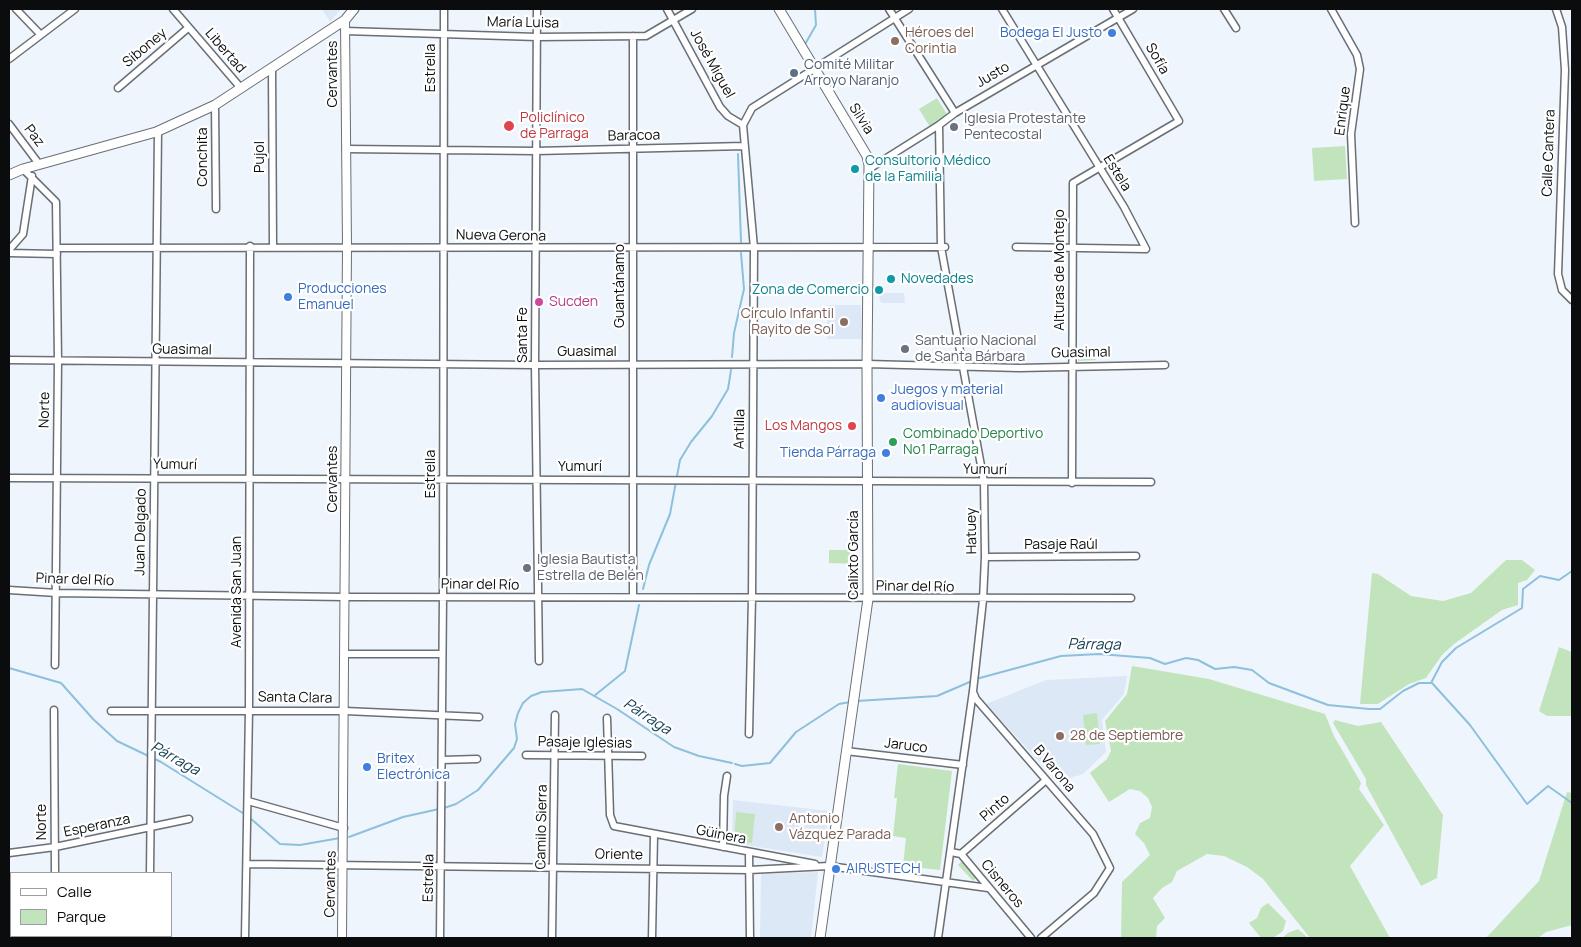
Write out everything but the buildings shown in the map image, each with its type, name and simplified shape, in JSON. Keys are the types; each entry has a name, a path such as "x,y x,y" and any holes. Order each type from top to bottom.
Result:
{"main road":[{"path":"9,175 39,164 158,131 215,105 345,20 354,9"},
{"name":"Silvia","path":"779,9 868,156 869,169"},
{"name":"Calixto García","path":"820,938 868,599 867,248 869,169"}],"street":[{"path":"16,9 40,34"},
{"path":"9,59 75,9"},
{"name":"Libertad","path":"173,9 240,87"},
{"name":"Estrella","path":"440,938 442,866 444,9"},
{"name":"Santa Fe","path":"537,9 535,365 536,598 539,660"},
{"name":"José Miguel","path":"667,9 720,107 728,116 743,125"},
{"name":"María Luisa","path":"346,31 537,37 651,35 692,9"},
{"path":"889,9 955,113"},
{"path":"743,125 752,108 909,9"},
{"name":"Estela","path":"1002,9 1100,168 1146,249 1073,248"},
{"name":"Sofía","path":"1100,168 1179,121 1113,9"},
{"name":"Justo","path":"869,169 955,113 1133,9"},
{"path":"1224,9 1236,28"},
{"name":"Enrique","path":"1331,9 1357,55 1360,69 1351,134 1355,223"},
{"name":"Calle Cantera","path":"1556,9 1562,27 1565,70 1558,274 1562,290 1570,298"},
{"name":"Cervantes","path":"342,938 347,247 345,20"},
{"name":"Siboney","path":"118,88 188,28"},
{"name":"Guantánamo","path":"633,36 633,596"},
{"name":"Pujol","path":"272,68 273,246"},
{"name":"Conchita","path":"215,105 216,209"},
{"name":"Paz","path":"9,124 39,164"},
{"name":"Antilla","path":"743,125 754,248 751,481 752,598 749,734"},
{"name":"Hatuey","path":"938,938 973,691 983,600 985,557 984,482 943,247 939,125"},
{"name":"Juan Delgado","path":"150,872 158,131"},
{"name":"Baracoa","path":"346,149 536,151 744,146"},
{"name":"Alturas de Montejo","path":"1072,483 1073,183 1078,178 1100,168"},
{"name":"Norte","path":"23,169 56,202 58,361 55,665"},
{"path":"9,252 23,234 32,176"},
{"name":"Nueva Gerona","path":"9,252 250,246 536,249 943,247"},
{"name":"Avenida San Juan","path":"246,938 249,710 250,246"},
{"path":"1016,248 1073,248"},
{"name":"Guasimal","path":"9,360 535,365 867,364 1020,368 1165,365"},
{"name":"Yumurí","path":"9,478 57,476 249,479 1151,482"},
{"name":"Pasaje Raúl","path":"985,557 1136,556"},
{"name":"Pinar del Río","path":"9,590 57,593 345,597 443,596 536,598 633,596 983,600 1131,598"},
{"path":"345,654 442,654"},
{"name":"B Varona","path":"973,691 976,699 1093,834 1104,852 1110,868 1094,893 1042,938"},
{"name":"Norte","path":"54,710 55,872"},
{"name":"Santa Clara","path":"111,711 344,711 479,717"},
{"name":"Camilo Sierra","path":"552,938 556,756 555,715"},
{"path":"607,718 609,756"},
{"name":"Jaruco","path":"846,751 963,765"},
{"name":"Pasaje Iglesias","path":"526,755 642,756"},
{"name":"Güinera","path":"609,756 611,822 619,828 829,866"},
{"path":"442,760 477,759"},
{"path":"723,847 724,796 727,776"},
{"name":"Pinto","path":"961,854 1046,780"},
{"path":"248,801 344,831"},
{"name":"Esperanza","path":"9,853 55,847 189,819"},
{"path":"652,938 654,835"},
{"path":"951,852 961,854"},
{"path":"749,853 750,938"},
{"name":"Cisneros","path":"961,854 1031,938"},
{"name":"Oriente","path":"247,864 554,866 749,870 829,866 988,888"}],"shaded area":[{"path":"322,9 341,9 330,22"},
{"path":"878,293 904,293 905,303 881,303"},
{"name":"Círculo Infantil Rayito de Sol","path":"827,305 861,305 862,339 827,339"},
{"name":"28 de Septiembre","path":"1127,676 1124,694 1102,720 1106,752 1083,774 1058,782 986,704 1046,680"},
{"name":"Antonio Vázquez Parada","path":"733,800 829,811 822,857 732,843"},
{"path":"818,872 811,938 760,938 761,874"}],"green space":[{"path":"937,98 948,116 930,127 919,109"},
{"path":"1345,146 1347,179 1314,181 1312,148"},
{"path":"1078,350 1096,350 1096,360 1078,361"},
{"path":"829,550 856,550 856,564 829,563"},
{"path":"1506,560 1522,560 1535,570 1527,580 1518,583 1518,605 1502,610 1454,644 1442,655 1426,678 1409,684 1378,704 1360,704 1372,573 1378,574 1411,596 1443,601 1471,593"},
{"path":"1559,647 1572,652 1572,716 1547,716 1539,711"},
{"path":"1132,666 1209,679 1325,714 1334,736 1361,783 1359,789 1384,825 1350,866 1390,938 1310,938 1263,879 1247,867 1224,856 1207,854 1177,871 1172,882 1162,888 1153,898 1165,918 1157,926 1156,938 1121,938 1122,882 1150,855 1144,843 1135,834 1140,823 1150,818 1152,807 1148,798 1140,791 1130,789 1109,802 1090,773 1107,759 1111,751 1105,721 1127,694"},
{"path":"1097,713 1100,744 1086,745 1083,715"},
{"path":"1335,720 1358,726 1381,722 1443,815 1437,878 1421,886 1366,785 1366,779 1333,723"},
{"path":"898,764 952,771 940,870 903,866 906,838 893,836 897,798 894,798"},
{"path":"1567,792 1572,793 1572,925 1546,932 1538,938 1486,938 1539,881"},
{"path":"736,812 755,814 752,843 734,842"},
{"path":"962,861 976,878 973,881 958,865"},
{"path":"1268,903 1286,921 1283,931 1273,938 1261,938 1249,923 1257,918 1261,908"},
{"path":"1298,929 1308,938 1282,938 1288,933"}],"waterway":[{"path":"804,46 816,25 815,9"},
{"path":"738,154 741,242"},
{"path":"732,357 734,333 744,289 741,253"},
{"path":"643,589 649,565 670,514 680,460 691,442 712,416 728,389 731,370"},
{"path":"1431,683 1442,662 1456,648 1522,608 1523,589 1540,576 1559,580 1572,571"},
{"path":"594,696 625,671 639,605"},
{"name":"Párraga","path":"976,679 1061,656 1099,654 1150,658 1165,664 1186,658 1198,660 1215,669 1234,667 1252,670 1269,683 1328,705 1369,709 1380,709 1403,691 1419,683 1431,683"},
{"name":"Párraga","path":"9,668 61,683 93,719 117,741 161,762 246,815"},
{"name":"Párraga","path":"857,701 937,696 972,681"},
{"path":"1432,683 1470,725 1527,804 1548,786 1572,803"},
{"name":"Párraga","path":"444,808 456,804 478,790 514,748 517,739 515,724 518,713 523,703 531,696 542,692 582,689 617,709 674,747 699,756 732,763"},
{"name":"Párraga","path":"735,764 742,766 770,763 796,732 839,704 850,702"},
{"name":"Párraga","path":"349,837 403,817 439,809"},
{"name":"Párraga","path":"250,818 280,844 300,845 340,838"}],"place":[{"name":"Bodega El Justo","path":"1112,33"},
{"name":"Héroes del Corintia","path":"895,41"},
{"name":"Comité Militar Arroyo Naranjo","path":"794,73"},
{"name":"Policlínico de Parraga","path":"509,126"},
{"name":"Iglesia Protestante Pentecostal","path":"954,127"},
{"name":"Consultorio Médico de la Familia","path":"855,169"},
{"name":"Novedades","path":"891,279"},
{"name":"Zona de Comercio","path":"879,290"},
{"name":"Producciones Emanuel","path":"288,297"},
{"name":"Sucden","path":"539,302"},
{"name":"Círculo Infantil Rayito de Sol","path":"844,322"},
{"name":"Santuario Nacional de Santa Bárbara","path":"905,349"},
{"name":"Juegos y material audiovisual","path":"881,398"},
{"name":"Los Mangos","path":"852,426"},
{"name":"Combinado Deportivo No1 Parraga","path":"893,442"},
{"name":"Tienda Párraga","path":"886,453"},
{"name":"Iglesia Bautista Estrella de Belén","path":"527,568"},
{"name":"28 de Septiembre","path":"1060,736"},
{"name":"Britex Electrónica","path":"367,767"},
{"name":"Antonio Vázquez Parada","path":"779,827"},
{"name":"AIRUSTECH","path":"836,869"}]}
